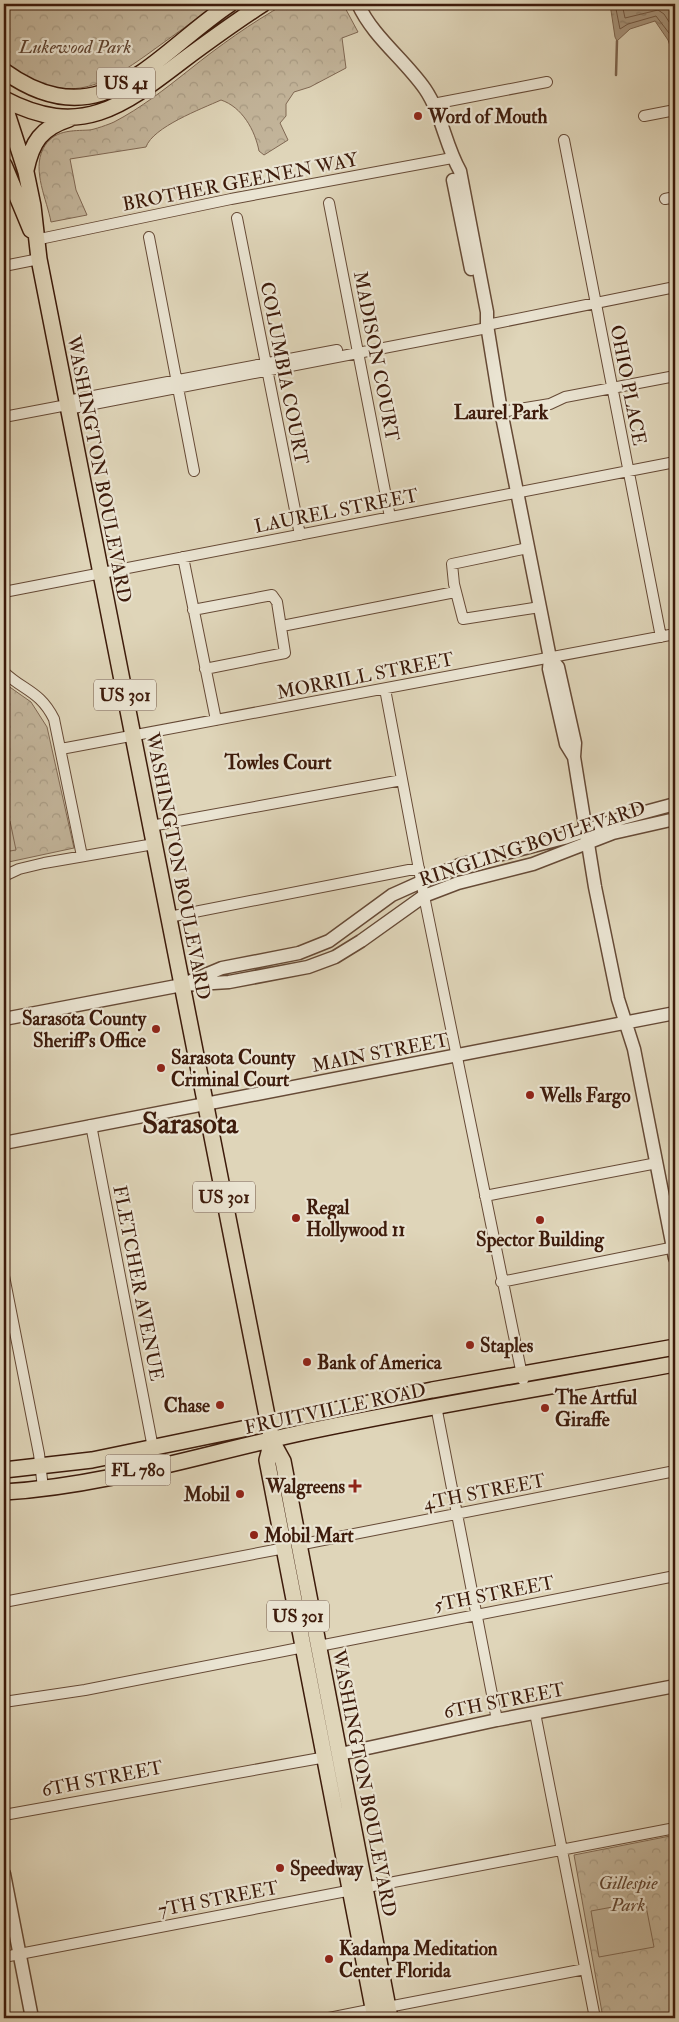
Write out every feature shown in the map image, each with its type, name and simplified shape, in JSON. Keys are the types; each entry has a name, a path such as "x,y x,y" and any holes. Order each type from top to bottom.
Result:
{"main road":[{"name":"US 41","path":"4,71 37,91 52,96 81,98 99,95 123,85 230,4"},
{"name":"US 41","path":"4,99 41,114 75,118 110,110 127,102 215,36 263,4"},
{"name":"WASHINGTON BOULEVARD","path":"4,104 9,126 26,172 33,206 35,240 272,1441 283,1461 292,1547 382,2013"},
{"path":"26,172 30,151 46,129 75,118"},
{"name":"WASHINGTON BOULEVARD","path":"4,164 35,240"},
{"name":"FRUITVILLE ROAD","path":"4,1470 92,1460 440,1388 675,1347"},
{"name":"FRUITVILLE ROAD","path":"4,1492 83,1482 272,1441 294,1434 436,1406 675,1364"},
{"name":"WASHINGTON BOULEVARD","path":"311,1647 336,1732 333,1756"}],"street":[{"path":"358,4 368,24 415,75 433,104 452,158 460,171 487,312 486,325 501,412 550,658 549,669 566,744 574,757 602,923 618,999 634,1049 675,1251 501,1282"},
{"path":"433,104 547,82"},
{"path":"644,116 675,110"},
{"name":"OHIO PLACE","path":"564,140 611,389 661,637"},
{"name":"BROTHER GEENEN WAY","path":"35,240 237,198 452,158"},
{"name":"MADISON COURT","path":"329,203 390,517"},
{"name":"COLUMBIA COURT","path":"237,218 300,535"},
{"path":"149,237 194,471"},
{"path":"4,266 39,259"},
{"path":"4,417 675,287"},
{"path":"501,412 550,404 565,397 675,376"},
{"name":"LAUREL STREET","path":"4,592 675,462"},
{"path":"528,548 452,564 456,592 463,619 540,607"},
{"path":"183,557 216,720"},
{"path":"282,626 456,592"},
{"path":"193,610 272,595 277,602 282,626 286,650 284,655 205,669"},
{"name":"MORRILL STREET","path":"61,749 675,634"},
{"path":"4,672 30,689 47,706 54,719 82,856"},
{"path":"385,689 501,1282 526,1391"},
{"path":"151,826 402,780"},
{"name":"RINGLING BOULEVARD","path":"4,1019 182,985 229,982 308,967 335,957 362,941 424,896 458,883 533,864 623,818 675,804"},
{"name":"RINGLING BOULEVARD","path":"182,985 222,968 299,954 329,942 420,874 564,838 613,833 675,819"},
{"path":"4,876 20,869 154,844"},
{"path":"169,917 420,874"},
{"name":"MAIN STREET","path":"4,1143 675,1013"},
{"name":"FLETCHER AVENUE","path":"91,1125 152,1448"},
{"path":"485,1196 657,1163"},
{"path":"4,1276 43,1488"},
{"path":"436,1406 498,1720"},
{"name":"4TH STREET","path":"4,1602 675,1471"},
{"name":"5TH STREET","path":"4,1702 85,1690 675,1576"},
{"name":"6TH STREET","path":"4,1815 333,1756 498,1720 675,1686"},
{"path":"535,1713 595,2018"},
{"name":"7TH STREET","path":"4,1957 675,1828"},
{"path":"4,1874 32,2018"},
{"path":"329,2018 382,2013 585,1969"}],"green space":[{"name":"Lukewood Park","path":"4,4 217,4 114,76 97,84 80,88 63,88 45,84 25,76 4,62"},
{"path":"285,4 343,4 358,32 342,38 346,68 310,87 294,92 286,104 286,116 280,123 288,140 264,155 259,151 251,127 246,120 235,108 221,100 190,114 158,132 146,147 70,159 76,190 87,215 51,222 41,186 39,167 40,158 47,142 64,132 91,130 124,117 153,98 236,35"},
{"path":"4,683 31,702 47,727 74,848 4,863"},
{"path":"10,821 16,850 4,852 4,822"},
{"name":"Gillespie Park","path":"675,1835 675,2018 603,2018 574,1855"},
{"path":"645,1901 654,1947 599,1957 591,1911"}],"water":[{"path":"610,4 673,4 675,6 675,60 668,40 655,21 630,29 617,41"}],"waterway":[{"path":"616,75 617,41"}],"place":[{"name":"Word of Mouth","path":"418,116"},
{"name":"Sarasota County Sheriff's Office","path":"156,1029"},
{"name":"Sarasota County Criminal Court","path":"161,1068"},
{"name":"Wells Fargo","path":"530,1095"},
{"name":"Regal Hollywood 11","path":"296,1218"},
{"name":"Spector Building","path":"540,1220"},
{"name":"Staples","path":"470,1345"},
{"name":"Bank of America","path":"307,1362"},
{"name":"Chase","path":"220,1405"},
{"name":"The Artful Giraffe","path":"545,1408"},
{"name":"Walgreens","path":"355,1486"},
{"name":"Mobil","path":"240,1494"},
{"name":"Mobil Mart","path":"254,1535"},
{"name":"Speedway","path":"280,1868"},
{"name":"Kadampa Meditation Center Florida","path":"329,1959"}],"district":[{"name":"Laurel Park","path":"501,412"},
{"name":"Towles Court","path":"278,762"},
{"name":"Sarasota","path":"190,1123"}]}
